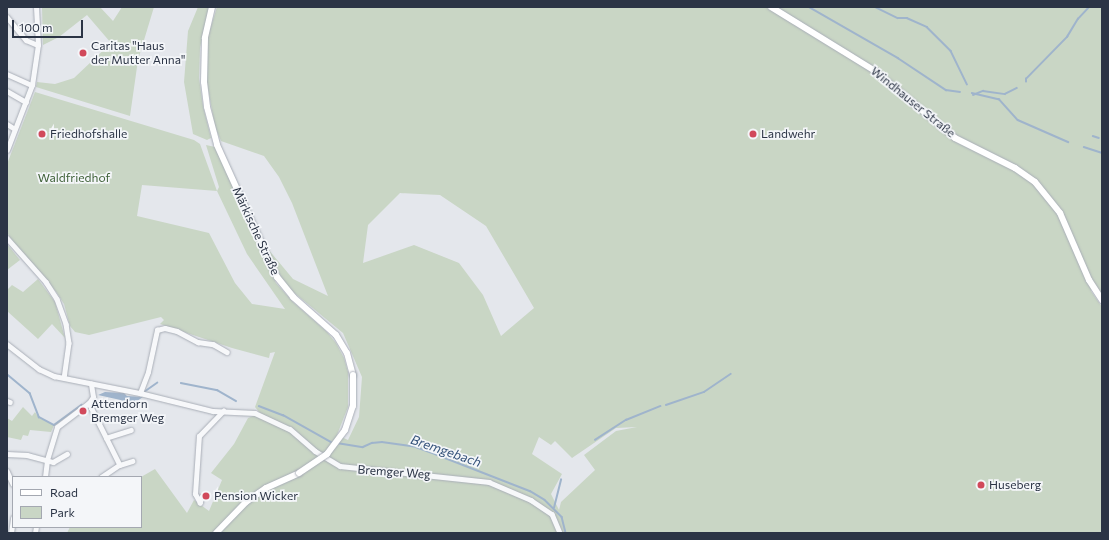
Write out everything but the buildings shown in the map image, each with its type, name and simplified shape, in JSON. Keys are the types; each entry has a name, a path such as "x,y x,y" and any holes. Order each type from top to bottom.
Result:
{"main road":[{"name":"Märkische Straße","path":"212,7 205,38 204,82 207,107 217,145 277,277 293,297 336,335 347,354 353,375 354,400 345,430 327,454 299,472 266,488 246,502 216,533"},
{"name":"Windhauser Straße","path":"771,7 875,71 955,138 1015,168 1035,182 1060,213 1090,280 1102,300"}],"street":[{"path":"7,150 32,85 38,45 36,7"},
{"path":"7,17 26,40 38,45"},
{"path":"7,74 32,85"},
{"path":"7,91 26,102"},
{"path":"7,124 16,129"},
{"path":"7,238 46,282 57,299 66,324 69,343 64,378"},
{"path":"142,393 157,330 165,328 198,342 213,344 227,352"},
{"name":"Bremger Weg","path":"7,344 39,368 64,378 223,411 255,413 290,429 315,451 340,466 489,482 510,490 552,514 560,533"},
{"path":"45,476 47,460 57,427 90,403 93,397 91,384"},
{"path":"90,403 120,465"},
{"path":"202,497 200,503 195,494 199,436 223,411"},
{"path":"106,438 132,430"},
{"path":"7,454 27,454 53,462 67,454"},
{"path":"104,476 120,465 132,461"},
{"path":"7,471 12,482"}],"green space":[{"path":"42,7 100,7 113,21 122,7 154,7 138,60 130,116 36,87 37,82 55,84 74,78 111,43 87,15 59,37 43,45"},
{"path":"198,7 209,7 200,48 199,78 203,106 211,138 207,140 193,134 184,82 188,31"},
{"name":"Waldfriedhof","path":"217,7 1102,7 1102,298 1092,287 1091,291 1102,307 1102,533 67,533 70,528 142,528 142,476 155,469 187,513 194,500 209,511 222,480 211,473 234,444 248,418 260,413 255,407 275,352 270,353 269,358 232,348 160,324 164,320 161,317 89,335 75,332 70,326 64,304 57,293 33,264 16,248 7,232 7,164 35,92 194,140 200,144 217,191 219,187 206,145 215,147 276,283 293,302 327,332 336,343 344,358 348,372 348,407 337,435 348,440 359,417 362,377 343,333 292,291 282,279 268,249 293,279 328,296 292,203 279,177 264,156 221,141 215,127 207,83 207,39","holes":["142,185 217,191 247,254 285,309 252,304 235,283 209,233 137,216","400,193 440,195 486,226 534,308 501,336 483,295 459,263 414,245 363,263 368,225","637,427 616,431 584,455 595,470 561,502 559,510 551,494 562,474 532,454 539,437 551,445 555,441 572,458 616,428"]},
{"path":"7,244 20,260 7,270"},
{"path":"38,279 55,302 65,338 52,324 38,339 7,311 7,290 12,285 23,292"},
{"path":"23,407 32,416 35,412 39,418 54,425 51,432 30,430 28,436 23,435 21,440 7,437 7,418 12,421"}],"water":[{"path":"105,392 124,393 127,396 143,397 134,403 98,395"}],"waterway":[{"path":"809,7 898,58 946,90 960,92"},
{"path":"875,7 898,18 907,18 927,27 951,51 967,84"},
{"path":"1026,82 1026,79 1067,37 1078,19 1089,7"},
{"path":"973,95 983,91 1005,94 1017,88"},
{"path":"972,93 999,99 1018,120 1068,142"},
{"path":"1093,136 1099,138"},
{"path":"1084,147 1102,153"},
{"name":"Bremgebach","path":"7,374 30,393 39,417 54,425 82,405"},
{"path":"666,405 704,392 731,374"},
{"name":"Bremgebach","path":"144,392 157,383"},
{"name":"Bremgebach","path":"181,383 217,390 236,401"},
{"name":"Bremgebach","path":"259,406 283,415 333,443"},
{"path":"595,440 626,420 660,406"},
{"name":"Bremgebach","path":"337,443 363,447 372,443 382,442 416,447 530,491 545,500 562,517 566,533"},
{"path":"554,508 561,480"}],"place":[{"name":"Caritas \"Haus der Mutter Anna\"","path":"83,53"},
{"name":"Friedhofshalle","path":"42,134"},
{"name":"Landwehr","path":"753,134"},
{"name":"Attendorn Bremger Weg","path":"83,411"},
{"name":"Huseberg","path":"981,485"},
{"name":"Pension Wicker","path":"206,496"}]}
